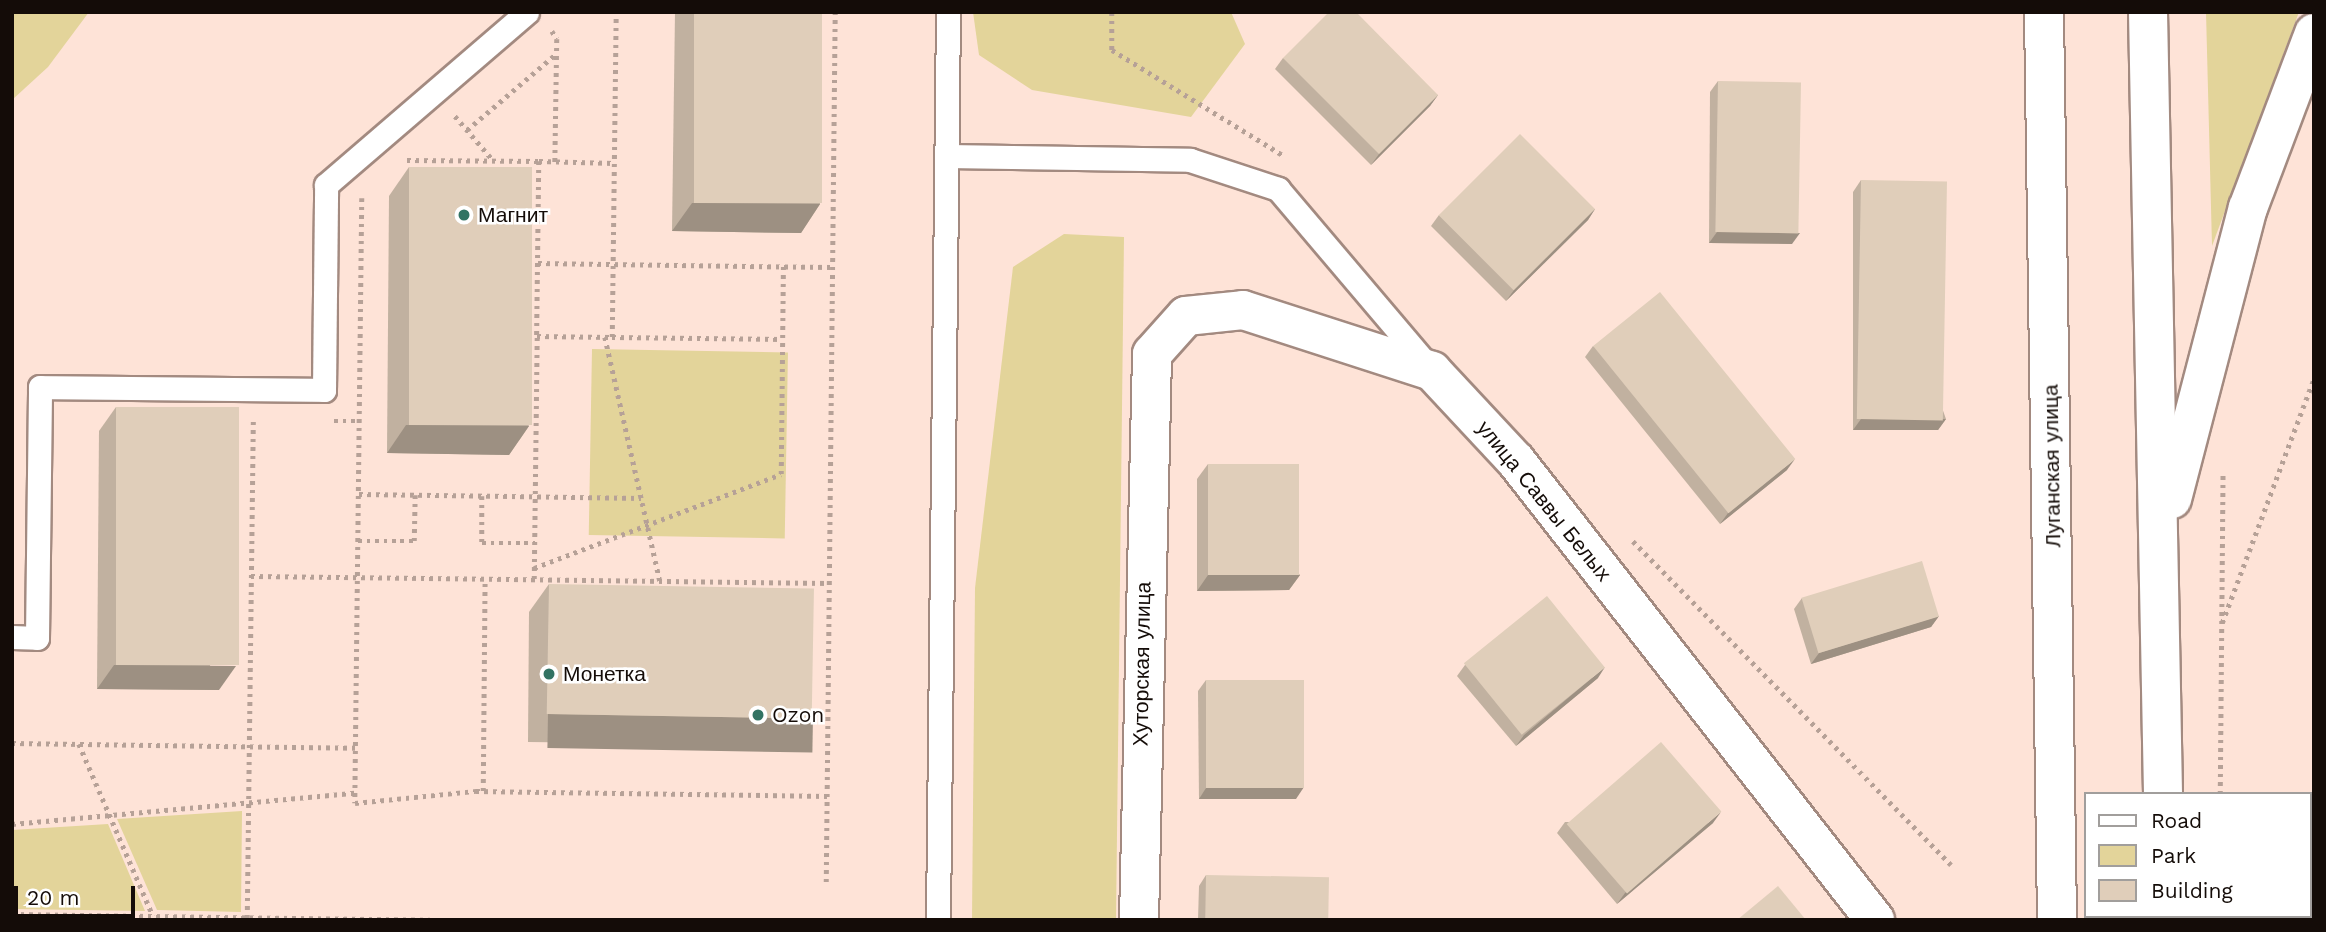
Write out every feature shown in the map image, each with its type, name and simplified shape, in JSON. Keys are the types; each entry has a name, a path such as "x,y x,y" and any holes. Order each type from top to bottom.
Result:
{"main road":[{"path":"2016,12 2030,66 2047,211"},
{"name":"Луганская улица","path":"2044,12 2057,920"},
{"path":"2148,12 2163,792"},
{"path":"2160,545 2248,208 2314,33"},
{"name":"улица Саввы Белых","path":"1146,408 1152,354 1186,317 1243,310 1432,371 1516,461 1875,920"},
{"name":"Хуторская улица","path":"1139,920 1146,408"}],"lane":[{"path":"12,637 37,638 40,387 324,390 326,185 527,12"},
{"path":"939,920 948,12"},
{"path":"947,156 1190,160 1278,189 1432,371"}],"path":[{"path":"616,12 613,263 609,337 660,581"},
{"path":"826,882 835,12"},
{"path":"548,26 557,53 555,162"},
{"path":"467,130 557,53"},
{"path":"434,91 494,161"},
{"path":"614,163 362,156 355,803 483,791 827,796"},
{"path":"534,579 539,161"},
{"path":"538,262 832,267"},
{"path":"534,568 781,474 783,266"},
{"path":"537,336 782,340"},
{"path":"2220,626 2314,378"},
{"path":"247,918 253,390"},
{"path":"358,494 641,498"},
{"path":"358,541 414,541 415,495"},
{"path":"482,496 482,543 535,543"},
{"path":"1630,539 1951,865"},
{"path":"2220,545 2220,792"},
{"path":"251,576 829,583"},
{"path":"483,791 485,579"},
{"path":"12,743 356,748"},
{"path":"79,744 153,916"},
{"path":"12,824 355,793"},
{"path":"12,915 430,920"}],"green space":[{"path":"12,12 89,12 48,67 12,100"},
{"path":"973,12 1231,12 1245,44 1191,117 1032,90 979,55"},
{"path":"2206,12 2299,12 2212,246"},
{"path":"1064,234 1124,237 1116,920 972,920 975,588 1013,267"},
{"path":"592,349 788,352 785,538 589,535"},
{"path":"242,811 241,912 157,910 117,819"},
{"path":"108,824 145,911 12,909 12,830"}],"building":[{"path":"694,12 822,12 822,203 694,203"},
{"path":"1329,12 1356,12 1438,95 1379,154 1283,58"},
{"path":"1718,81 1801,82 1798,233 1715,232"},
{"path":"1520,134 1595,209 1514,290 1439,215"},
{"path":"409,167 532,167 532,425 409,425"},
{"path":"1861,180 1947,182 1943,420 1857,419"},
{"path":"1660,292 1795,459 1728,513 1593,346"},
{"path":"116,407 239,407 239,665 116,665"},
{"path":"1208,464 1299,464 1299,575 1208,575"},
{"path":"1922,561 1939,616 1818,653 1802,598"},
{"path":"549,584 814,589 812,719 547,714"},
{"path":"1547,596 1605,667 1522,735 1464,663"},
{"path":"1206,680 1304,680 1304,788 1206,788"},
{"path":"1661,742 1721,811 1627,893 1567,824"},
{"path":"1206,875 1329,877 1328,920 1205,920"},
{"path":"1778,886 1806,920 1737,920"}],"place":[{"name":"Магнит","path":"464,215"},
{"name":"Монетка","path":"549,674"},
{"name":"Ozon","path":"758,715"}]}
